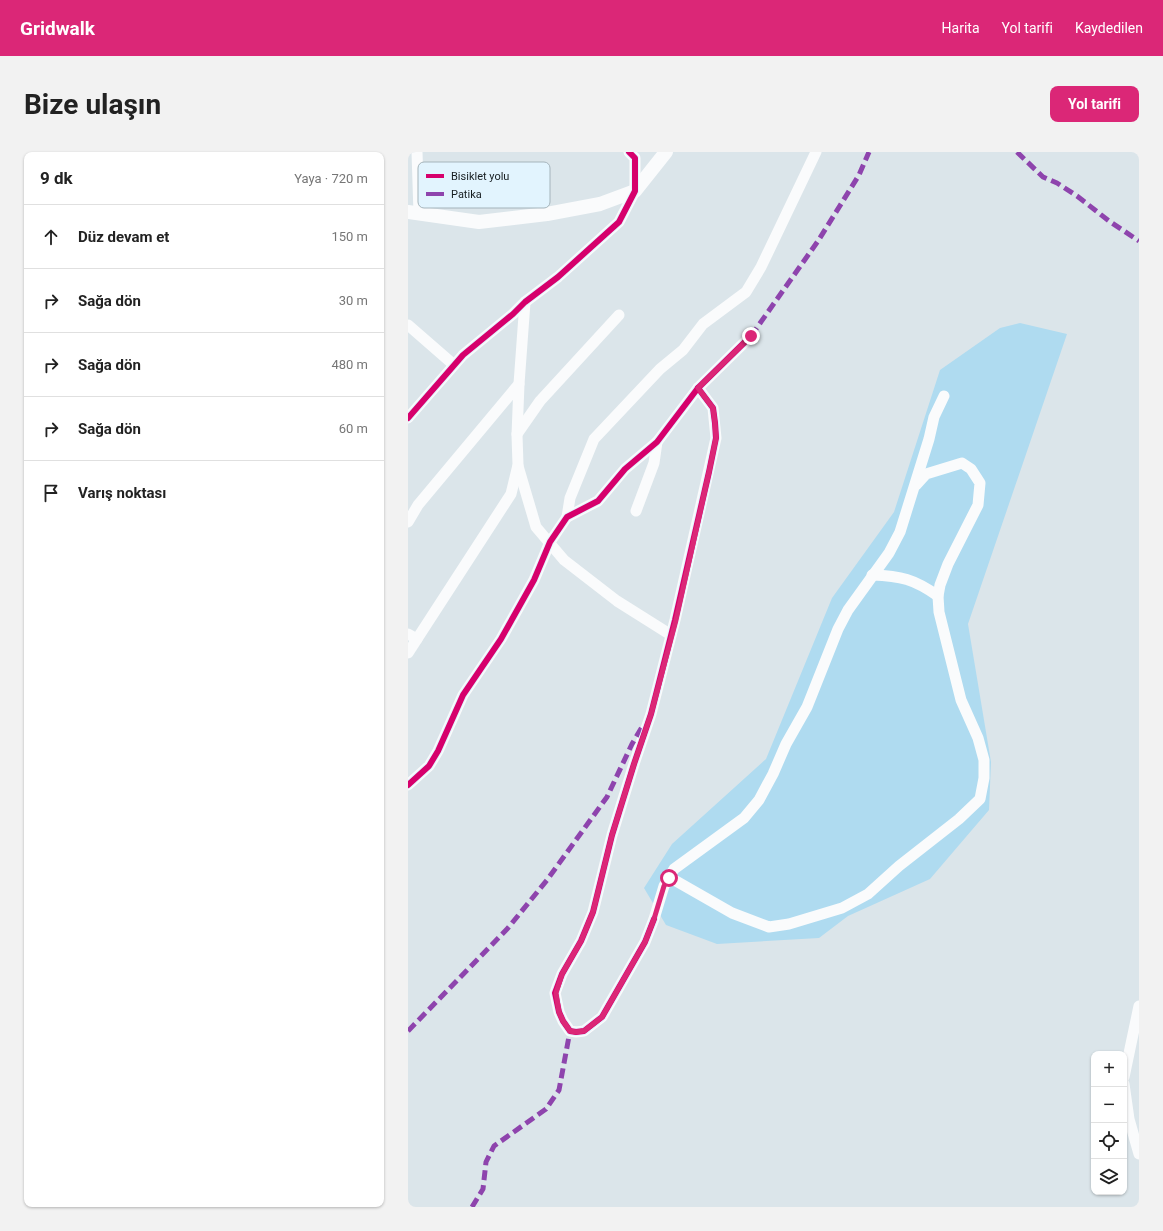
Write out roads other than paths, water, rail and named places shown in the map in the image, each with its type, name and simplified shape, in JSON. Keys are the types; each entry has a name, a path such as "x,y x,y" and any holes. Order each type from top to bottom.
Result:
{"main road":[{"path":"413,213 479,222 547,214 600,204 635,191 666,152"}],"street":[{"path":"413,213 417,152"},
{"path":"408,417 462,355 513,314 525,302 558,277 619,222 635,191 635,158 629,152"},
{"path":"408,785 429,766 438,751 463,695 501,639 534,580 550,542 567,516 570,498 594,439 660,369 683,350 703,324 746,292 761,268 816,152"},
{"path":"525,302 519,384 517,435 518,465 536,526 564,560 617,601 671,635"},
{"path":"517,435 540,401 619,315"},
{"path":"408,325 454,365"},
{"path":"567,516 598,501 625,468 657,442 698,388 751,336"},
{"path":"408,522 418,505 519,384"},
{"path":"698,388 713,408 716,438 671,635 651,714 612,835 593,912 581,941 562,974 556,993 559,1012 570,1031 584,1031 602,1017 645,942 664,886 674,869 744,818 759,800 773,774 786,744 807,707 838,629 848,610 889,553 900,532 929,439 934,417 944,396"},
{"path":"636,510 654,463 657,442"},
{"path":"669,878 732,913 770,927 789,924 842,908 868,894 899,866 959,819 980,799 984,778 984,760 978,738 961,700 939,612 938,596 940,585 948,564 978,505 980,483 972,469 962,463 926,474 914,487"},
{"path":"408,653 413,636 511,494 518,465"},
{"path":"872,575 907,579 923,585 938,596"},
{"path":"1127,1063 1139,1006"},
{"path":"1124,1087 1129,1119 1139,1154"}]}
